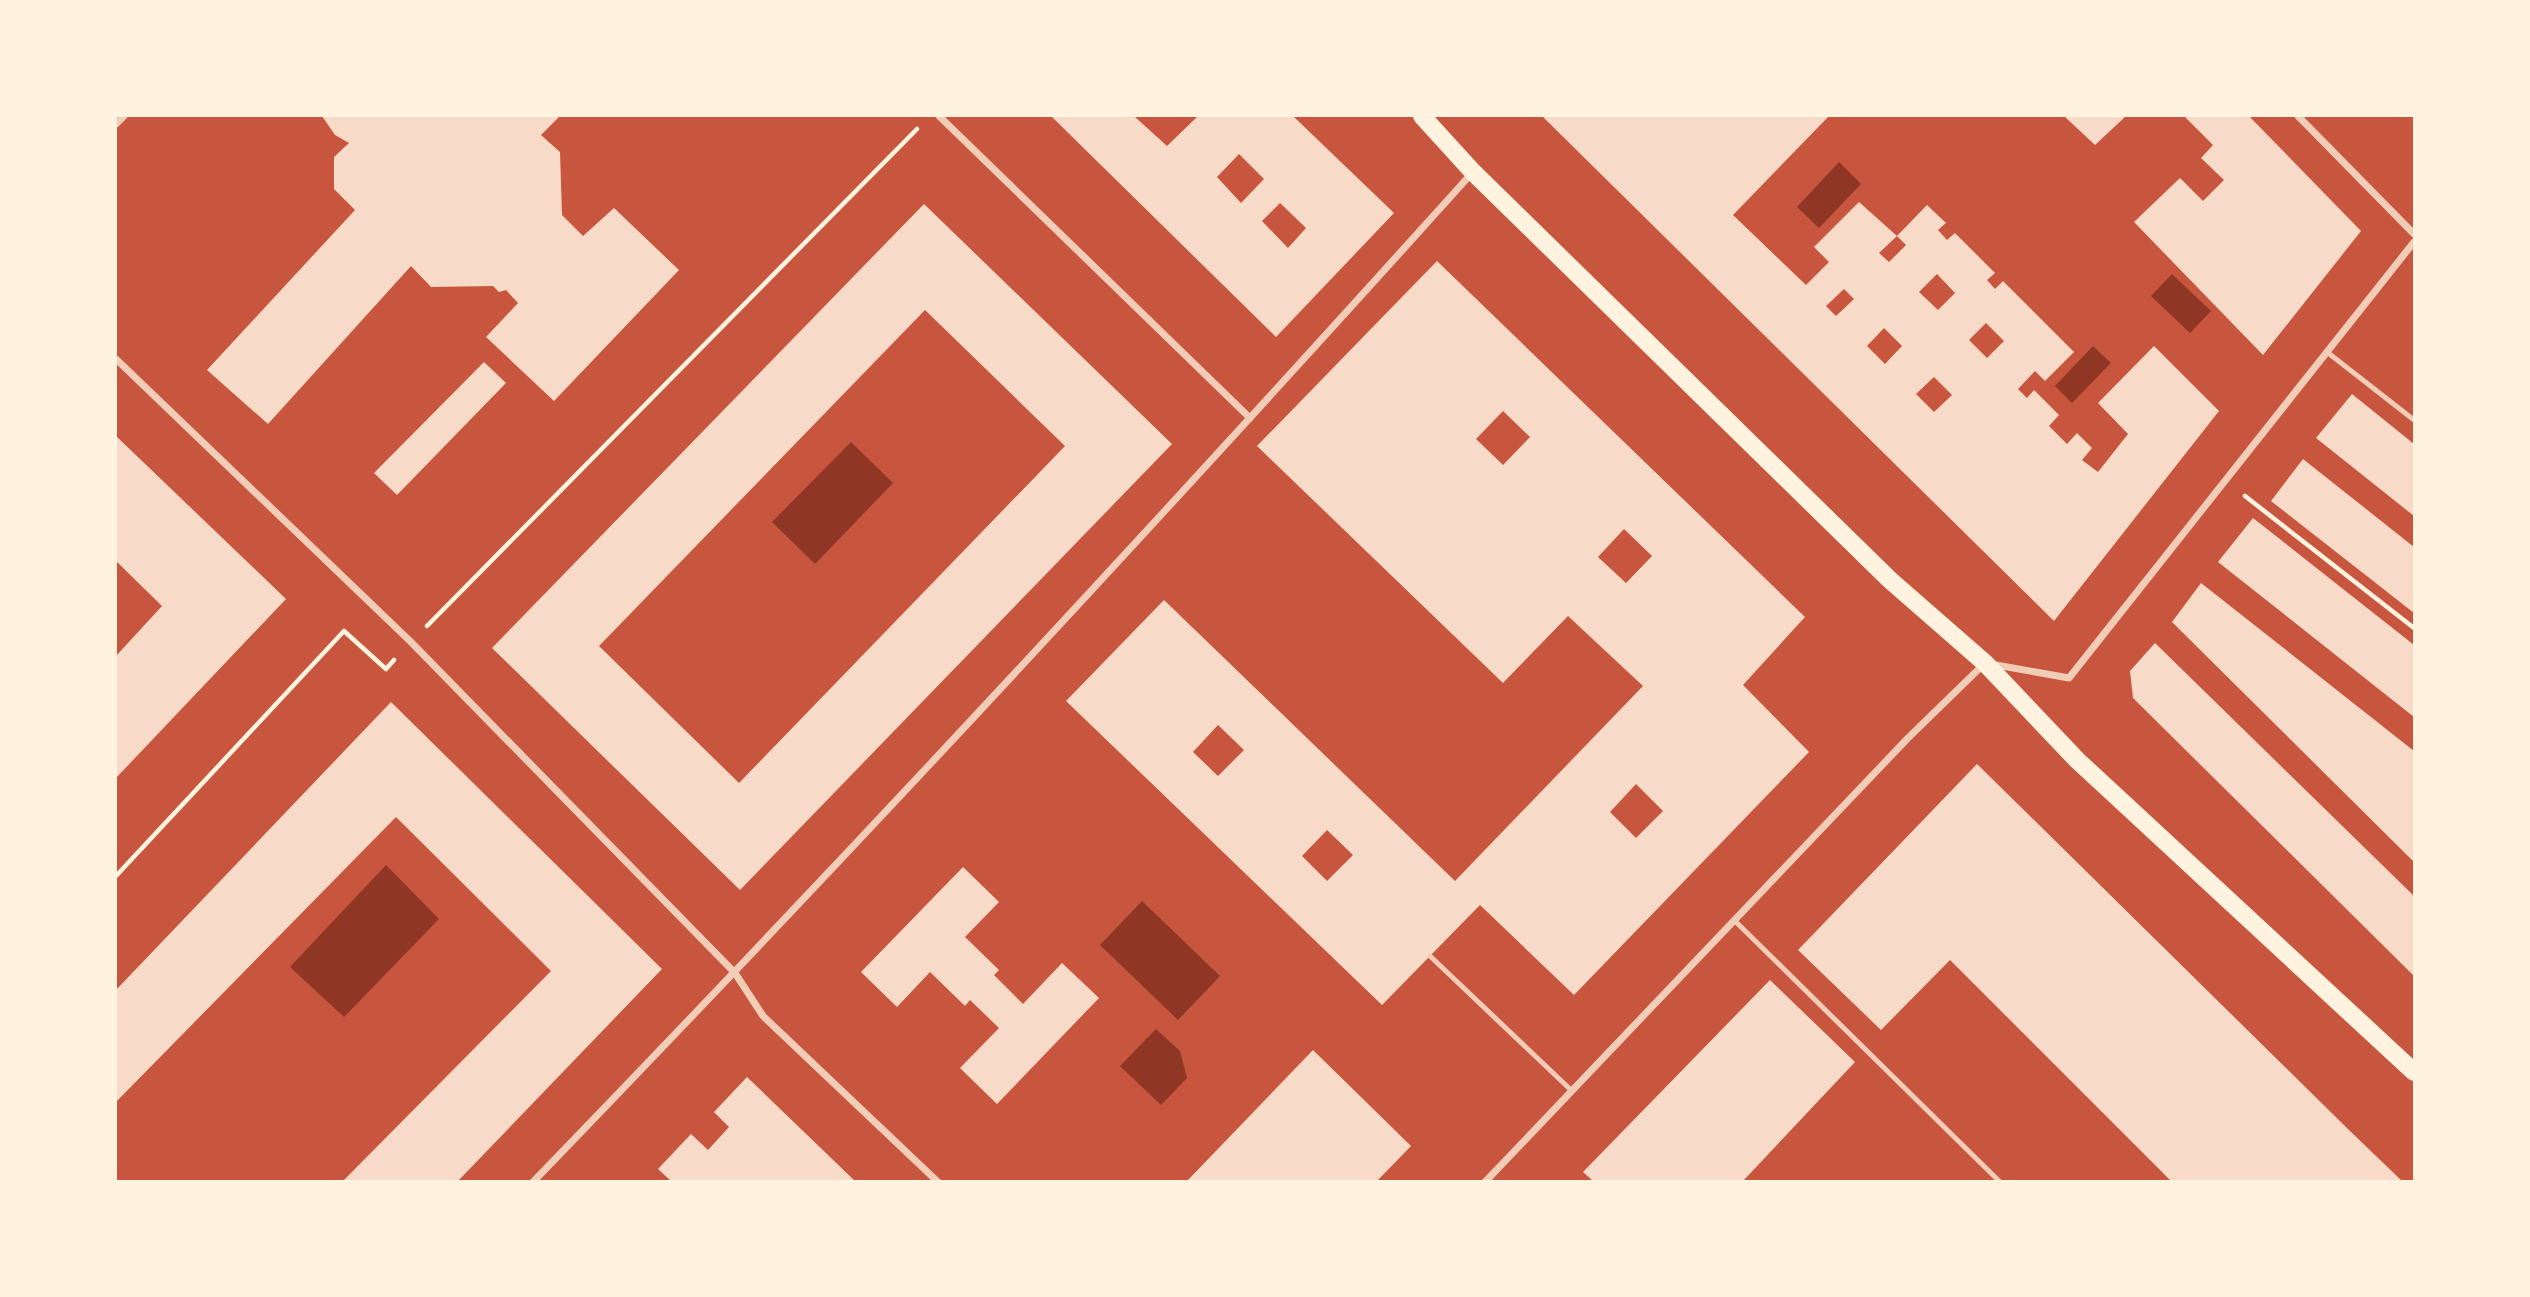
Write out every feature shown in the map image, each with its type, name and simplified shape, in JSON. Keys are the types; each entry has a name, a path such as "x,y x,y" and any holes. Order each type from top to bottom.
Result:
{"main road":[{"path":"1426,117 1473,172 1890,580 1985,663 2077,760 2414,1072"}],"street":[{"path":"116,124 124,116"},
{"path":"939,116 1250,418"},
{"path":"2298,116 2414,234"},
{"path":"534,1181 735,973 1250,418 1473,172"},
{"path":"1485,1181 1908,738 1985,663 2068,678 2414,242"},
{"path":"116,359 411,642 735,973 763,1016 938,1181"},
{"path":"1491,1175 1498,1181"}],"lane":[{"path":"2327,352 2414,420"},
{"path":"1734,920 2000,1181"},
{"path":"1430,956 1572,1091"}],"path":[{"path":"116,876 344,631 386,670 921,125"},
{"path":"2225,481 2414,628"}],"shaded area":[{"path":"1839,162 1861,184 1819,228 1797,207"},
{"path":"2172,274 2211,311 2190,333 2151,296"},
{"path":"2093,346 2111,363 2072,403 2055,386"},
{"path":"851,442 893,483 815,564 772,522"},
{"path":"386,865 439,919 344,1017 290,967"},
{"path":"1142,901 1220,976 1178,1020 1100,945"},
{"path":"1156,1029 1180,1051 1187,1078 1161,1105 1120,1066"}],"building":[{"path":"322,116 560,116 541,135 560,152 562,215 583,236 614,208 679,270 554,401 486,337 518,303 506,290 499,292 493,286 431,287 411,266 268,424 207,370 355,210 334,189 334,157 349,143 335,135"},
{"path":"1051,116 1134,116 1167,146 1198,116 1293,116 1394,213 1276,337","holes":["1239,154 1264,179 1241,203 1217,177","1280,203 1306,228 1288,248 1262,221"]},
{"path":"1542,116 1829,116 1733,215 1806,285 1829,262 1814,247 1859,202 1897,236 1927,205 1946,223 1938,230 1947,240 1955,233 1995,273 1987,280 1995,289 2003,281 2074,352 2045,381 2035,371 2018,389 2027,398 2034,390 2059,415 2049,426 2067,444 2077,433 2092,448 2082,460 2098,472 2128,434 2098,403 2154,346 2219,411 2054,621","holes":["1897,236 1906,245 1889,262 1879,253","1937,274 1955,293 1938,310 1919,292","1844,289 1854,299 1836,316 1826,306","1986,323 2004,341 1987,358 1969,340","1884,328 1902,346 1885,364 1867,346","1934,377 1952,395 1934,412 1916,394"]},
{"path":"2064,116 2126,116 2095,145"},
{"path":"2184,116 2249,116 2361,231 2263,355 2134,222 2180,178 2203,201 2224,180 2201,158 2213,145"},
{"path":"924,204 1172,444 740,890 492,648","holes":["925,310 1065,446 739,783 599,646"]},
{"path":"1437,261 1805,617 1743,685 1809,752 1574,995 1480,905 1382,1005 1066,701 1164,600 1455,881 1643,686 1568,616 1503,683 1257,446","holes":["1503,411 1530,437 1503,465 1476,439","1624,529 1652,556 1626,583 1598,557","1218,725 1244,750 1218,776 1193,752","1636,784 1663,811 1636,838 1610,812","1327,830 1353,855 1327,881 1302,856"]},
{"path":"484,362 506,383 397,495 374,473"},
{"path":"2352,394 2414,444 2414,516 2316,438"},
{"path":"116,436 286,599 116,778 116,656 162,606 116,561"},
{"path":"2303,459 2414,547 2414,613 2271,501"},
{"path":"2253,518 2414,645 2414,717 2218,562"},
{"path":"2201,583 2414,751 2414,862 2172,622"},
{"path":"2155,643 2414,896 2414,976 2133,698 2130,671"},
{"path":"391,702 662,969 458,1181 343,1181 551,971 396,817 116,1102 116,990"},
{"path":"1977,764 2402,1181 2171,1181 1950,960 1881,1030 1798,950"},
{"path":"963,867 999,902 965,937 999,970 994,975 1023,1004 1062,963 1099,998 997,1104 960,1068 999,1028 970,1000 965,1006 930,972 897,1007 861,972"},
{"path":"1770,980 1855,1062 1743,1181 1593,1181 1583,1172"},
{"path":"1313,1050 1411,1146 1377,1181 1187,1181"},
{"path":"747,1077 855,1181 671,1181 658,1169 691,1134 708,1150 729,1127 714,1112"}]}
